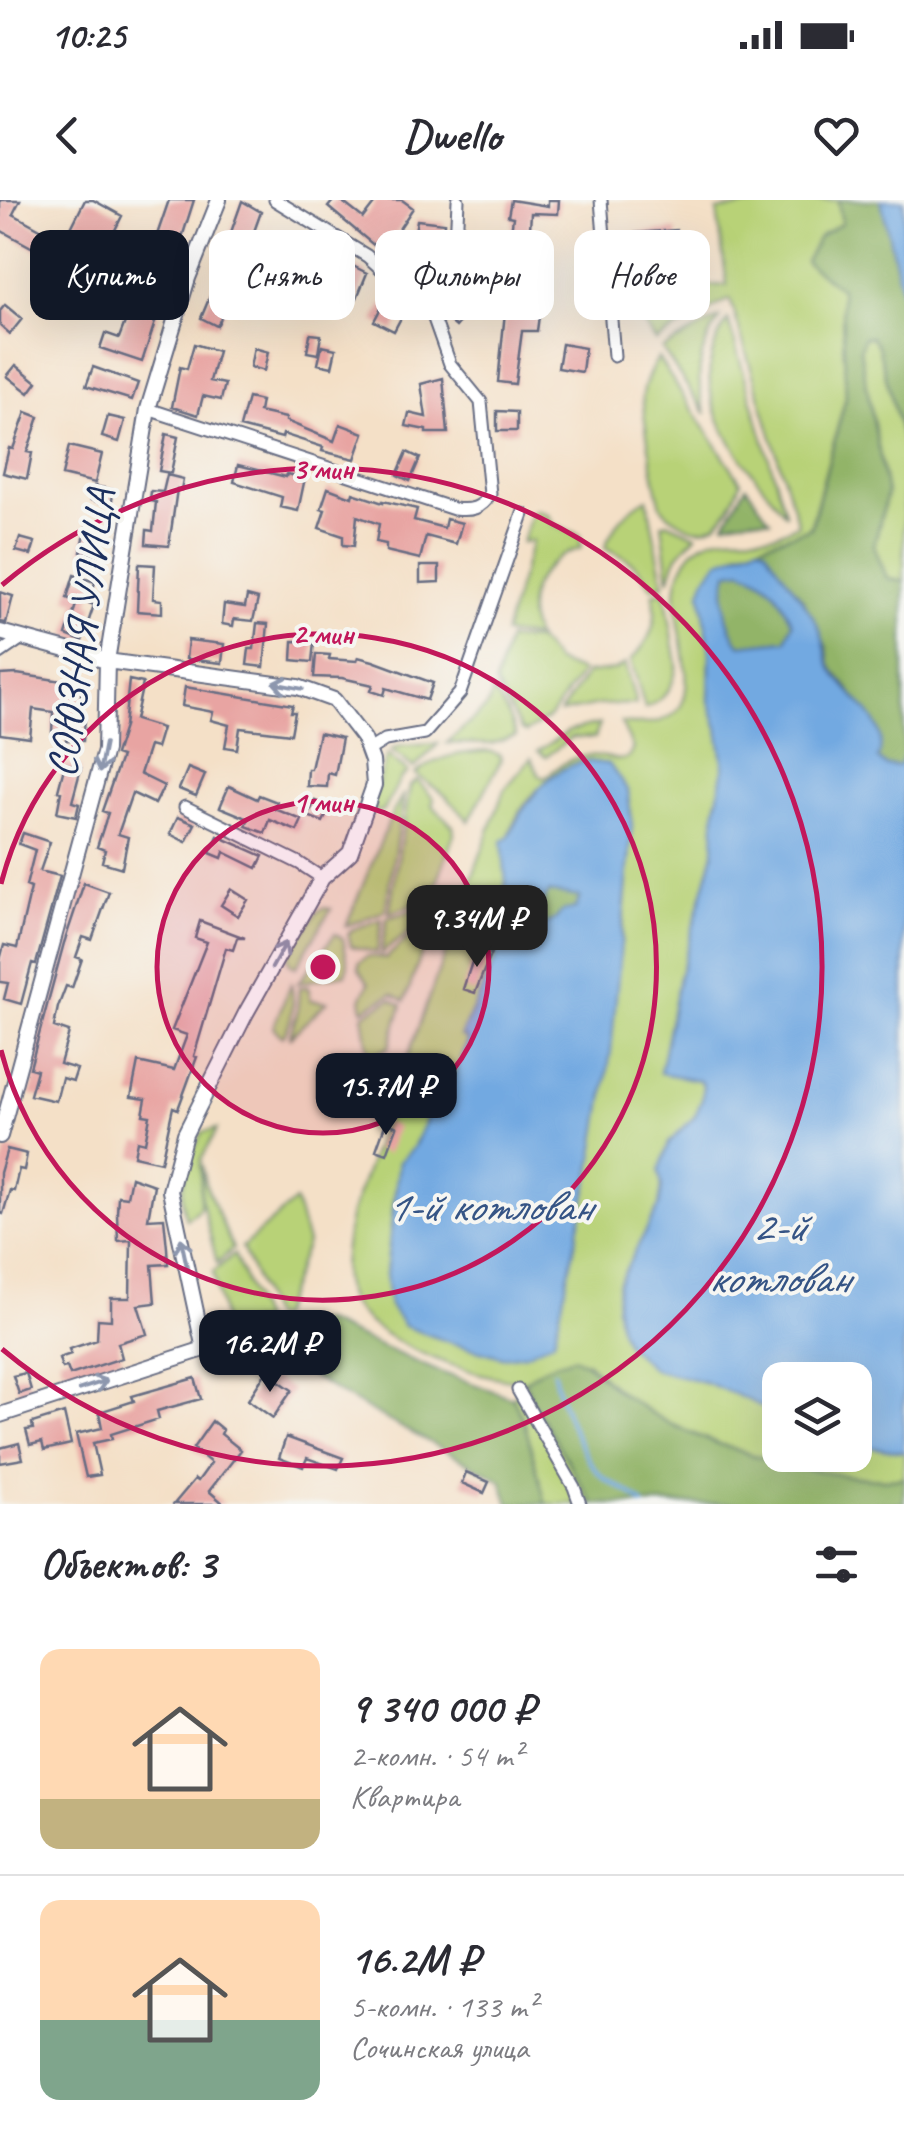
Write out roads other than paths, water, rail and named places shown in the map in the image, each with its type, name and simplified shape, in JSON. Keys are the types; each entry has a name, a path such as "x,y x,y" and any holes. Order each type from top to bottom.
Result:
{"street":[{"name":"СОЮЗНАЯ УЛИЦА","path":"0,1136 105,750 107,661 148,409 188,278 220,200"},
{"path":"275,200 375,263"},
{"path":"457,230 458,200"},
{"path":"601,200 614,356"},
{"path":"148,409 454,509 475,509 490,494 480,402 450,364 435,320"},
{"path":"366,744 425,733 460,693 523,514"},
{"path":"0,632 107,661 298,687 334,700 366,744 375,778 350,854 322,878 246,1013 185,1134 170,1192 204,1349"},
{"path":"0,653 22,638"},
{"path":"185,808 299,862 322,878"},
{"path":"0,1414 204,1349 262,1337"},
{"path":"518,1390 580,1504"}],"water":[{"path":"881,200 904,200 904,303"},
{"name":"2-й котлован","path":"759,545 766,549 813,617 837,678 874,720 881,745 878,759 886,766 899,766 904,757 904,1452 872,1447 872,1362 762,1362 762,1407 705,1382 653,1369 626,1344 620,1329 616,1307 618,1284 659,1206 659,1171 669,1143 695,1116 702,1100 703,1084 699,1080 660,1073 679,977 714,853 715,814 724,767 709,701 710,652 701,592 706,577 720,560","holes":["742,570 774,590 793,623 786,640 740,645 726,610 728,572"]},
{"name":"1-й котлован","path":"587,761 609,764 628,791 632,826 611,1051 591,1172 554,1340 526,1354 502,1357 404,1326 389,1305 386,1274 399,1162 414,1147 431,1109 440,1109 467,1044 461,1036 496,958 496,952 485,942 506,883 502,841 508,838 539,789 573,765","holes":["549,892 580,897 576,908 562,911 544,925 536,914"]}],"waterway":[{"path":"554,1372 566,1413 588,1459 604,1478 643,1504"}]}
